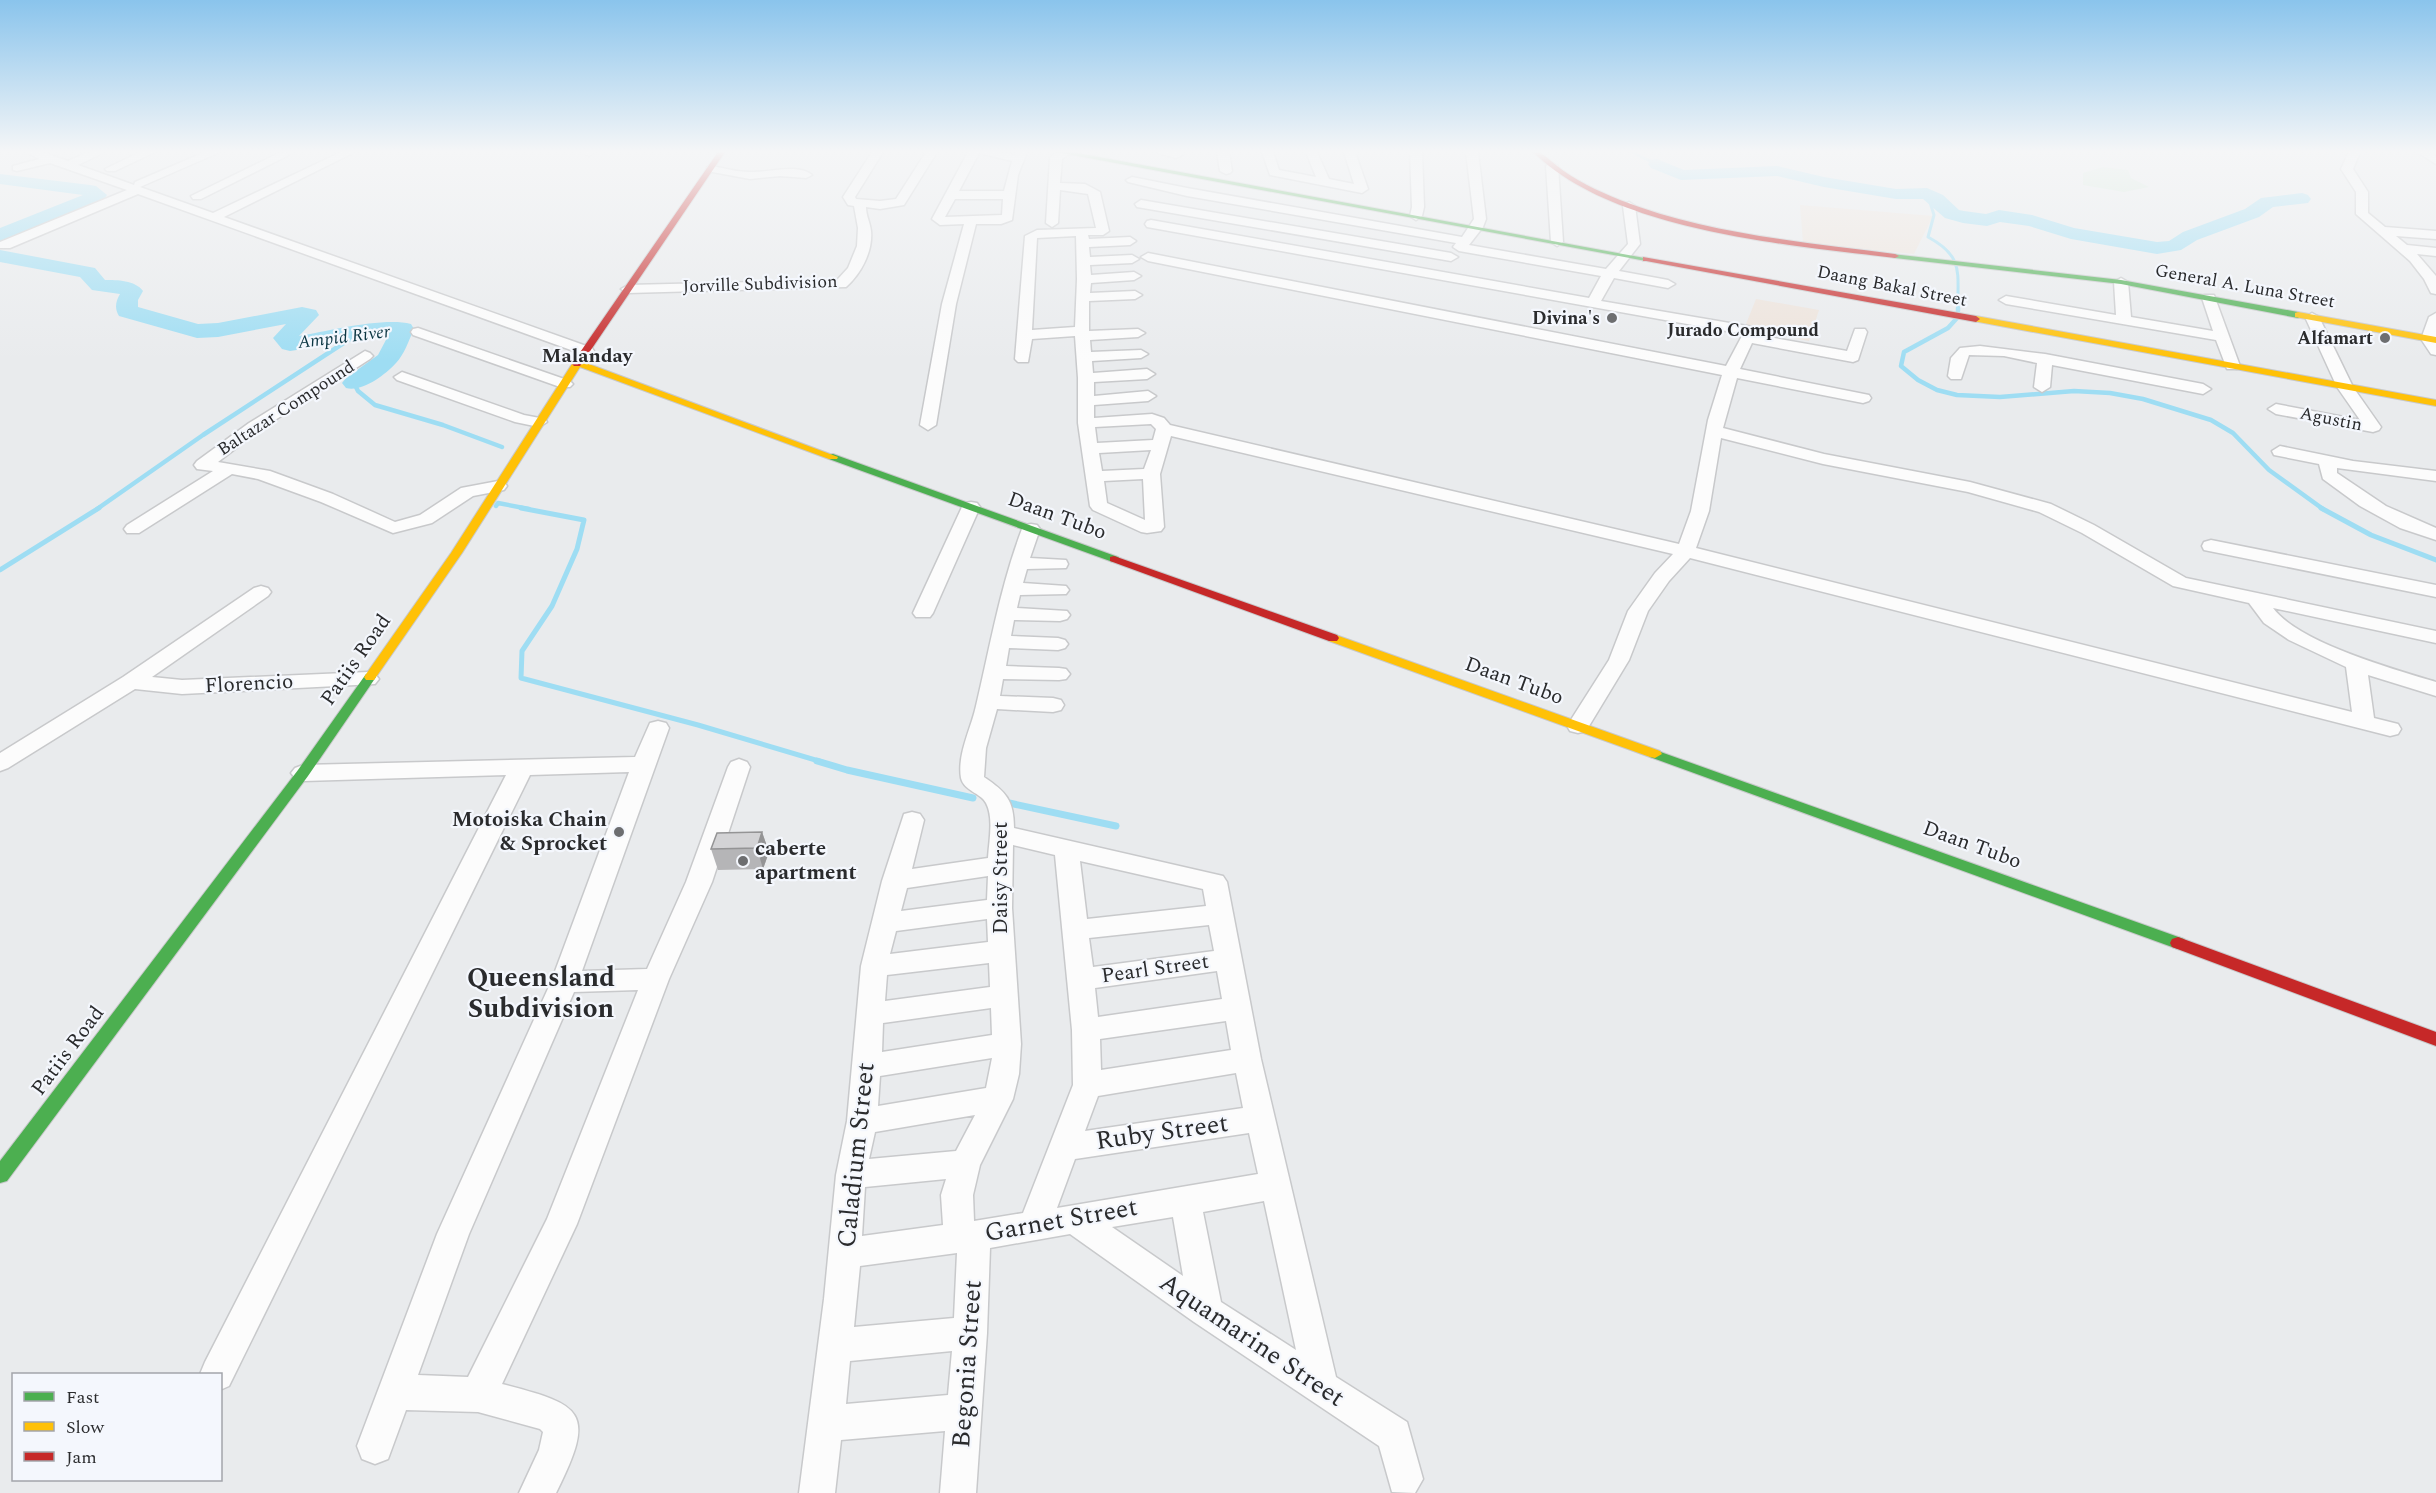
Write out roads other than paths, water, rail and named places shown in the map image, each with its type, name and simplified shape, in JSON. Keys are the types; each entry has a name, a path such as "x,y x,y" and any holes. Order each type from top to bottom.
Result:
{"street":[{"path":"5,245 60,222"},
{"path":"227,222 587,351"},
{"name":"Patiis Road","path":"0,1175 303,773 456,553 539,422 675,222"},
{"name":"Jorville Subdivision","path":"628,289 841,284 851,275 863,244 866,231 862,222"},
{"path":"928,425 949,304 971,222"},
{"path":"1082,238 1103,231 1101,222"},
{"path":"1174,228 1183,222"},
{"path":"1244,222 1456,254 1610,273 1668,284"},
{"path":"1316,222 1456,254"},
{"name":"Daang Bakal Street","path":"1447,222 2436,403"},
{"path":"1437,274 1456,254 1479,222"},
{"path":"1555,222 1557,242"},
{"path":"1593,303 1610,273 1634,244 1631,222"},
{"name":"General A. Luna Street","path":"1685,222 1784,243 2121,282 2312,316 2433,343"},
{"path":"2372,222 2385,231 2433,280 2436,290"},
{"path":"1151,224 1753,331 1747,338 1731,371 1713,431 1700,511 1686,551 1662,577 1638,611 1619,660 1578,726"},
{"path":"2385,231 2436,235"},
{"path":"1023,359 1031,236 1037,234 1130,241"},
{"path":"1082,238 1084,279 1082,334 1086,378 1086,423 1099,506 1151,528 1155,527 1151,474 1163,436 1158,421 1152,419 1086,423"},
{"path":"2401,248 2436,252"},
{"path":"1148,257 1863,398"},
{"path":"1082,261 1132,259"},
{"path":"1084,279 1134,276"},
{"path":"2121,282 2124,320"},
{"path":"1082,297 1135,295"},
{"path":"2209,298 2232,366"},
{"path":"2006,300 2222,337"},
{"path":"2312,316 2345,387"},
{"path":"2433,343 2436,317"},
{"path":"418,332 565,384"},
{"path":"1747,338 1853,357 1860,332"},
{"path":"1024,334 1138,333"},
{"path":"2090,367 2094,341"},
{"path":"1956,376 1959,358 1965,351 1980,350 2045,359 2203,389"},
{"path":"1084,357 1141,354"},
{"name":"Baltazar Compound","path":"365,356 255,426 202,465 249,471 327,498 393,528 426,519 467,492 498,486"},
{"path":"2042,387 2045,359"},
{"name":"Daan Tubo","path":"578,363 1031,529 2059,899 2436,1039"},
{"path":"1086,378 1147,374"},
{"path":"402,377 521,419 539,422"},
{"name":"Agustin","path":"2276,409 2373,427 2345,387"},
{"path":"1086,401 1148,396"},
{"path":"1713,431 1823,459 1957,483 2045,508 2088,529 2180,582 2436,637"},
{"path":"1089,448 1163,436 1686,551 2390,729"},
{"path":"2280,451 2431,478"},
{"path":"2326,461 2329,475 2386,515 2416,529 2436,534"},
{"path":"133,529 230,468"},
{"path":"1095,476 1151,474"},
{"path":"923,613 971,507"},
{"name":"Daisy Street","path":"966,1237 957,1195 965,1164 998,1099 1005,1074 1007,1044 1002,996 999,908 1002,814 996,797 973,780 976,739 988,702 1005,614 1031,529"},
{"path":"2211,546 2436,591"},
{"path":"1019,563 1059,564"},
{"path":"1012,589 1059,590"},
{"path":"0,763 131,682 261,592"},
{"path":"2256,599 2271,619 2296,636 2356,664 2436,689"},
{"path":"1005,614 1060,615"},
{"path":"1000,642 1058,644"},
{"path":"2356,664 2364,723"},
{"path":"993,672 1059,674"},
{"name":"Florencio","path":"131,682 182,687 368,679"},
{"path":"988,702 1053,705"},
{"path":"375,1446 453,1234 565,982 658,728"},
{"path":"303,773 643,764"},
{"path":"218,1373 522,767"},
{"path":"478,1395 561,1224 656,979 699,882 739,767"},
{"name":"Caladium Street","path":"817,1493 846,1253 851,1175 862,1121 874,966 912,820"},
{"path":"1001,834 1036,840 1068,850 1214,882 1218,914 1239,1008 1247,1059 1321,1385"},
{"path":"1034,1226 1088,1085 1082,979 1068,850"},
{"path":"895,881 1000,865"},
{"path":"885,923 999,908"},
{"path":"1075,930 1218,914"},
{"path":"874,966 1001,951"},
{"name":"Pearl Street","path":"1082,979 1228,959"},
{"path":"565,982 656,979"},
{"path":"870,1014 1002,996"},
{"path":"1086,1030 1239,1008"},
{"path":"867,1066 1007,1044"},
{"path":"1088,1085 1247,1059"},
{"path":"862,1121 998,1099"},
{"name":"Ruby Street","path":"1063,1147 1261,1118"},
{"path":"851,1175 965,1164"},
{"name":"Garnet Street","path":"846,1253 966,1237 1277,1185"},
{"path":"1185,1199 1206,1311"},
{"name":"Aquamarine Street","path":"1073,1218 1206,1311 1394,1435 1405,1479"},
{"name":"Begonia Street","path":"958,1493 970,1333 966,1237"},
{"path":"835,1346 970,1333"},
{"path":"396,1392 478,1395 549,1414 561,1424 562,1435 537,1493"},
{"path":"825,1424 965,1411"}],"waterway":[{"name":"Ampid River","path":"0,235 33,222"},
{"path":"1932,222 1928,237 1948,252 1956,267 1958,311"},
{"path":"2034,222 2071,233 2157,248 2174,246 2190,236 2229,222"},
{"name":"Ampid River","path":"0,256 88,272 91,279 99,286 122,287 132,291 127,300 127,311 197,331 218,330 302,314 308,315 284,338 290,344 403,329 387,359 354,383"},
{"path":"1957,318 1948,328 1904,352 1901,366 1918,380 1937,390 1957,395 2000,397 2074,391 2110,393 2143,399 2211,420 2233,433 2269,470 2323,509"},
{"path":"97,509 203,435 359,333"},
{"name":"Ampid River","path":"354,383 358,391 375,405 443,425 502,447"},
{"path":"496,506 498,503 529,509"},
{"path":"0,570 99,508"},
{"path":"521,508 584,520 577,549 552,606 522,651 521,678 698,725 822,762"},
{"path":"2321,508 2371,535 2436,560"},
{"path":"817,761 847,770 973,798"},
{"path":"1009,803 1116,826"}],"place":[{"name":"Divina's","path":"1612,318"},
{"name":"Alfamart","path":"2385,338"},
{"name":"Motoiska Chain & Sprocket","path":"619,832"},
{"name":"caberte apartment","path":"743,861"}],"district":[{"name":"Jurado Compound","path":"1743,330"},
{"name":"Malanday","path":"587,356"},
{"name":"Queensland Subdivision","path":"541,994"}]}
